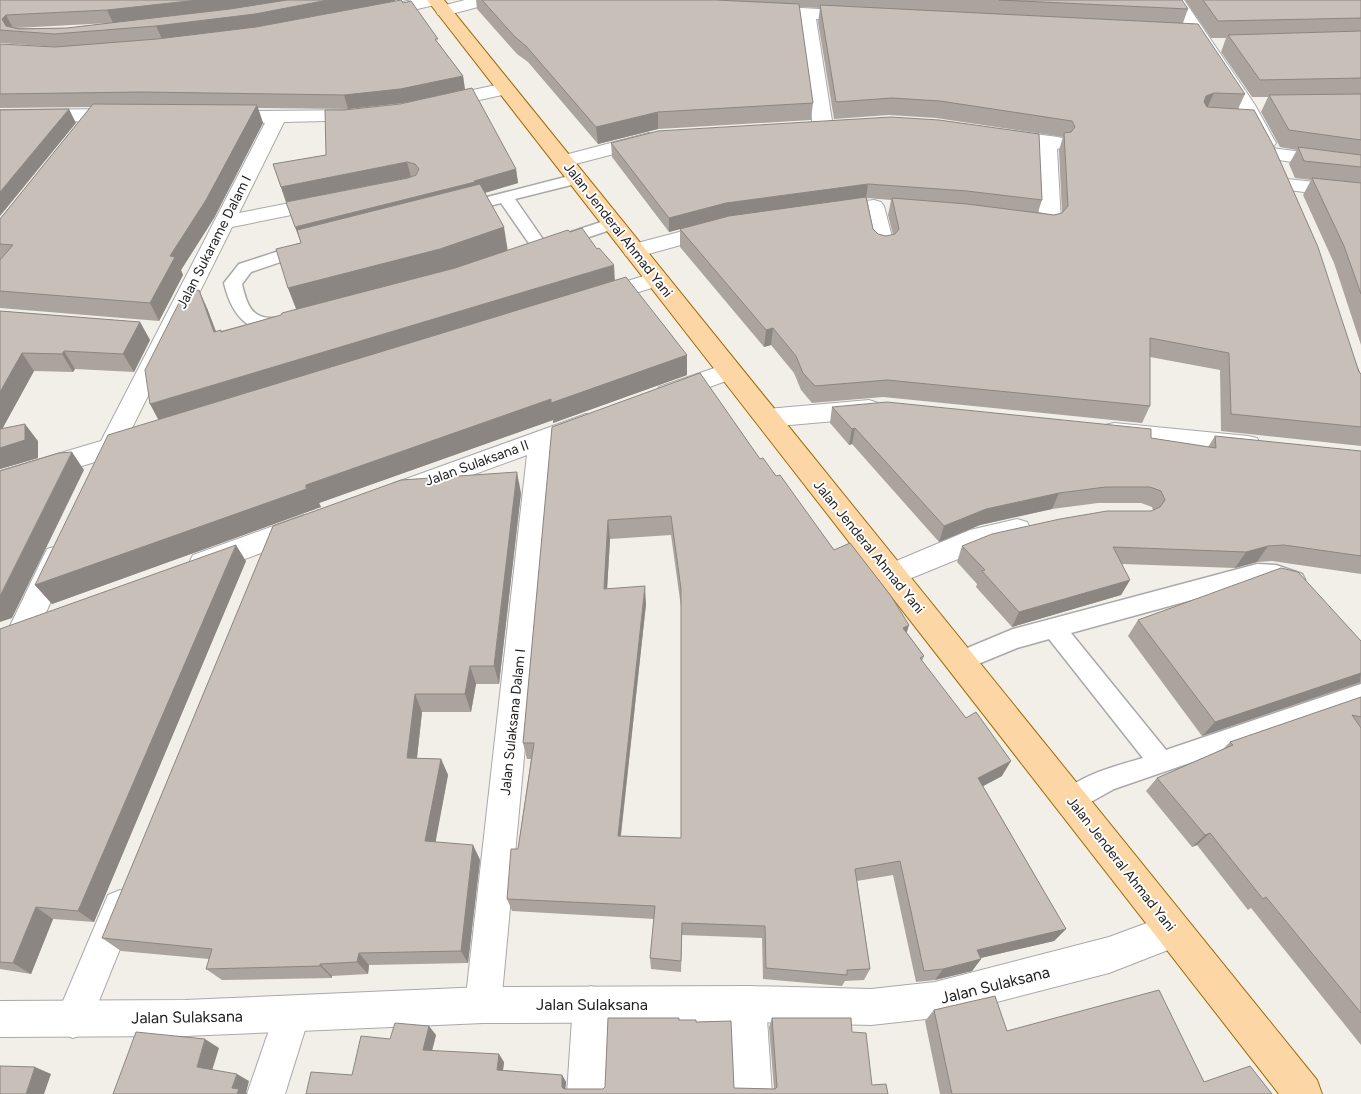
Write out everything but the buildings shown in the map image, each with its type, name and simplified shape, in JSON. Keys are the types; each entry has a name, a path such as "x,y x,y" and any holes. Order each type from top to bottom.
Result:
{"main road":[{"name":"Jalan Jenderal Ahmad Yani","path":"437,4 961,661 1303,1094"}],"street":[{"path":"365,15 437,4 483,0"},
{"path":"1176,0 1250,112 1290,194 1361,193"},
{"path":"748,10 784,6 807,13 875,17"},
{"path":"807,13 822,127"},
{"path":"1178,33 1224,45"},
{"path":"421,107 506,89"},
{"path":"0,116 138,114"},
{"path":"240,117 348,117 375,114"},
{"path":"77,137 95,115"},
{"name":"Jalan Sukarame Dalam I","path":"92,484 159,331 224,222 277,118"},
{"path":"988,134 1052,143 1050,222 1044,225 1001,219"},
{"path":"570,170 666,136"},
{"path":"1272,154 1361,166"},
{"path":"224,222 345,198"},
{"path":"809,213 884,207 883,245"},
{"path":"634,251 735,224"},
{"path":"582,302 657,279"},
{"path":"649,400 730,371"},
{"path":"767,418 831,411 892,409"},
{"name":"Jalan Sulaksana II","path":"383,497 613,413"},
{"path":"1088,429 1273,448"},
{"path":"0,480 156,433"},
{"name":"Jalan Sulaksana Dalam I","path":"483,1005 541,439"},
{"path":"180,571 327,518"},
{"path":"892,575 980,538 1043,524"},
{"path":"8,635 67,538"},
{"path":"256,575 271,538"},
{"path":"8,635 52,618"},
{"path":"73,1020 131,880"},
{"name":"Jalan Sulaksana","path":"0,1019 73,1020 292,1014 483,1005 748,1004 872,1007 935,1000 1109,955 1174,931"},
{"path":"586,1094 591,1004"},
{"path":"748,1004 754,1094"},
{"path":"266,1094 292,1014"}],"lane":[{"path":"448,212 505,197 570,170"},
{"path":"505,197 541,248"},
{"path":"523,255 613,223"},
{"path":"303,319 272,325 254,321 246,316 238,305 233,283 245,268 323,243"},
{"path":"961,661 1013,639 1257,573 1280,574 1294,580 1306,593"},
{"path":"1054,628 1162,762"},
{"path":"1071,801 1110,778 1361,694"}]}
